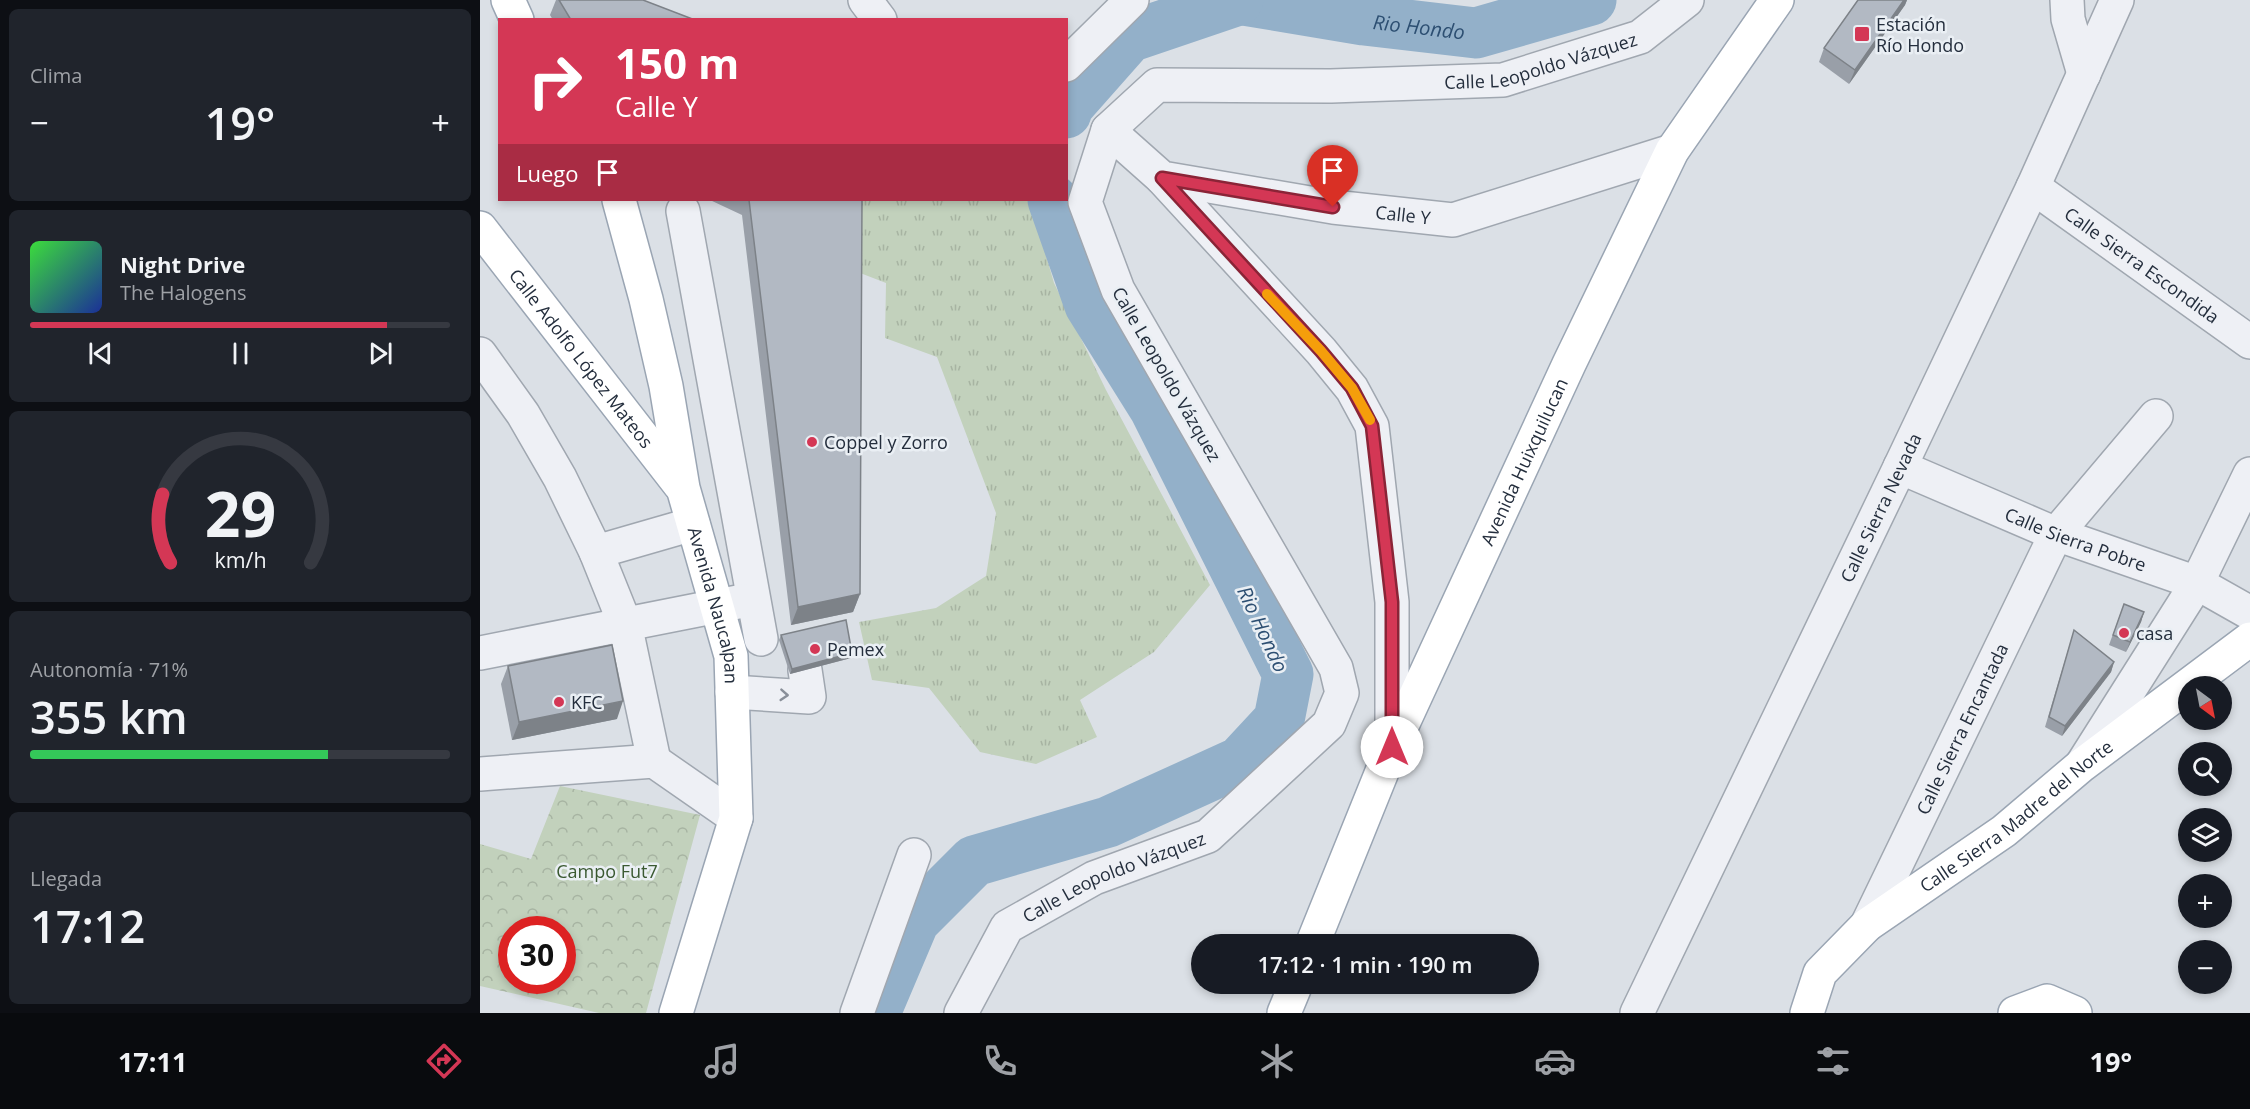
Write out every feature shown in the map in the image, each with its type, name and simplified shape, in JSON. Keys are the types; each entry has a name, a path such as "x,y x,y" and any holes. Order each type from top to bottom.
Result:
{"main road":[{"path":"508,0 516,18"},
{"name":"Avenida Huixquilucan","path":"1316,934 1392,747 1569,364 1672,151 1777,0"},
{"name":"Avenida Naucalpan","path":"619,201 646,299 666,386 683,488 731,656 735,818 676,1013"},
{"name":"Calle Adolfo López Mateos","path":"480,228 683,488"},
{"name":"Calle Sierra Madre del Norte","path":"1807,1013 1820,973 1867,925 2004,831 2082,765 2250,639"},
{"path":"1284,1013 1292,994"},
{"path":"2015,1013 2047,1001 2075,1013"}],"street":[{"path":"865,0 878,18"},
{"path":"1068,63 1132,0"},
{"name":"Calle Leopoldo Vázquez","path":"961,1013 1007,927 1094,878 1208,836 1329,724 1342,693 1336,668 1118,290 1085,202 1108,130 1158,85 1331,86 1503,80 1640,37 1687,0"},
{"path":"2067,0 2068,19 2084,74"},
{"name":"Calle Sierra Nevada","path":"1643,1011 2033,187 2117,0"},
{"path":"1108,130 1162,178 1321,351 1352,388 1372,426 1392,602 1392,747"},
{"name":"Calle Y","path":"1162,178 1333,207 1453,220 1672,151"},
{"name":"Calle Sierra Escondida","path":"2033,187 2250,342"},
{"path":"683,211 761,639"},
{"path":"480,354 522,414 560,478 596,552 625,624 654,761"},
{"name":"Calle Sierra Encantada","path":"1867,925 2056,534 2156,416"},
{"name":"Calle Sierra Pobre","path":"1900,467 2056,534 2197,583 2250,613"},
{"path":"2082,765 2197,583 2250,474"},
{"path":"596,552 693,524"},
{"path":"480,653 754,598"},
{"path":"728,646 795,633"},
{"path":"732,692 809,697 804,670"},
{"path":"480,774 654,761 735,818"},
{"path":"857,1013 914,855"}],"green space":[{"path":"855,201 1030,201 1054,283 1106,390 1210,585 1154,652 1080,700 1097,737 1036,764 980,752 929,688 872,680 859,622 936,608 986,576 996,513 937,357 885,338 886,283 855,271"},
{"name":"Campo Fut7","path":"560,786 700,815 646,1013 599,1013 515,994 576,994 576,916 498,916 498,990 480,986 480,844 531,859"}],"building":[{"path":"559,0 643,0 690,18 570,18"},
{"path":"1858,0 1904,0 1855,70 1824,48"},
{"name":"Coppel y Zorro","path":"749,201 862,201 860,594 798,607"},
{"name":"casa","path":"2124,604 2144,612 2130,642 2113,635"},
{"name":"Pemex","path":"846,620 852,653 792,669 781,635"},
{"path":"2074,630 2114,662 2065,726 2049,717"},
{"name":"KFC","path":"612,645 623,701 519,722 508,666"}],"waterway":[{"name":"Rio Hondo","path":"1068,106 1129,37 1238,0"},
{"name":"Rio Hondo","path":"1244,0 1364,20 1476,33 1591,0"},
{"name":"Rio Hondo","path":"875,1013 914,921 974,861 1108,822 1240,762 1279,720 1288,674 1155,409 1090,305 1053,201"}],"slow traffic":[{"path":"1267,294 1321,351 1352,388 1370,420"}],"place":[{"name":"Estación Río Hondo","path":"1862,34"},
{"name":"Coppel y Zorro","path":"812,442"},
{"name":"casa","path":"2124,633"},
{"name":"Pemex","path":"815,649"},
{"name":"KFC","path":"559,702"}],"route":[{"path":"1333,207 1162,178 1321,351 1352,388 1372,426 1392,602 1392,747"}]}
